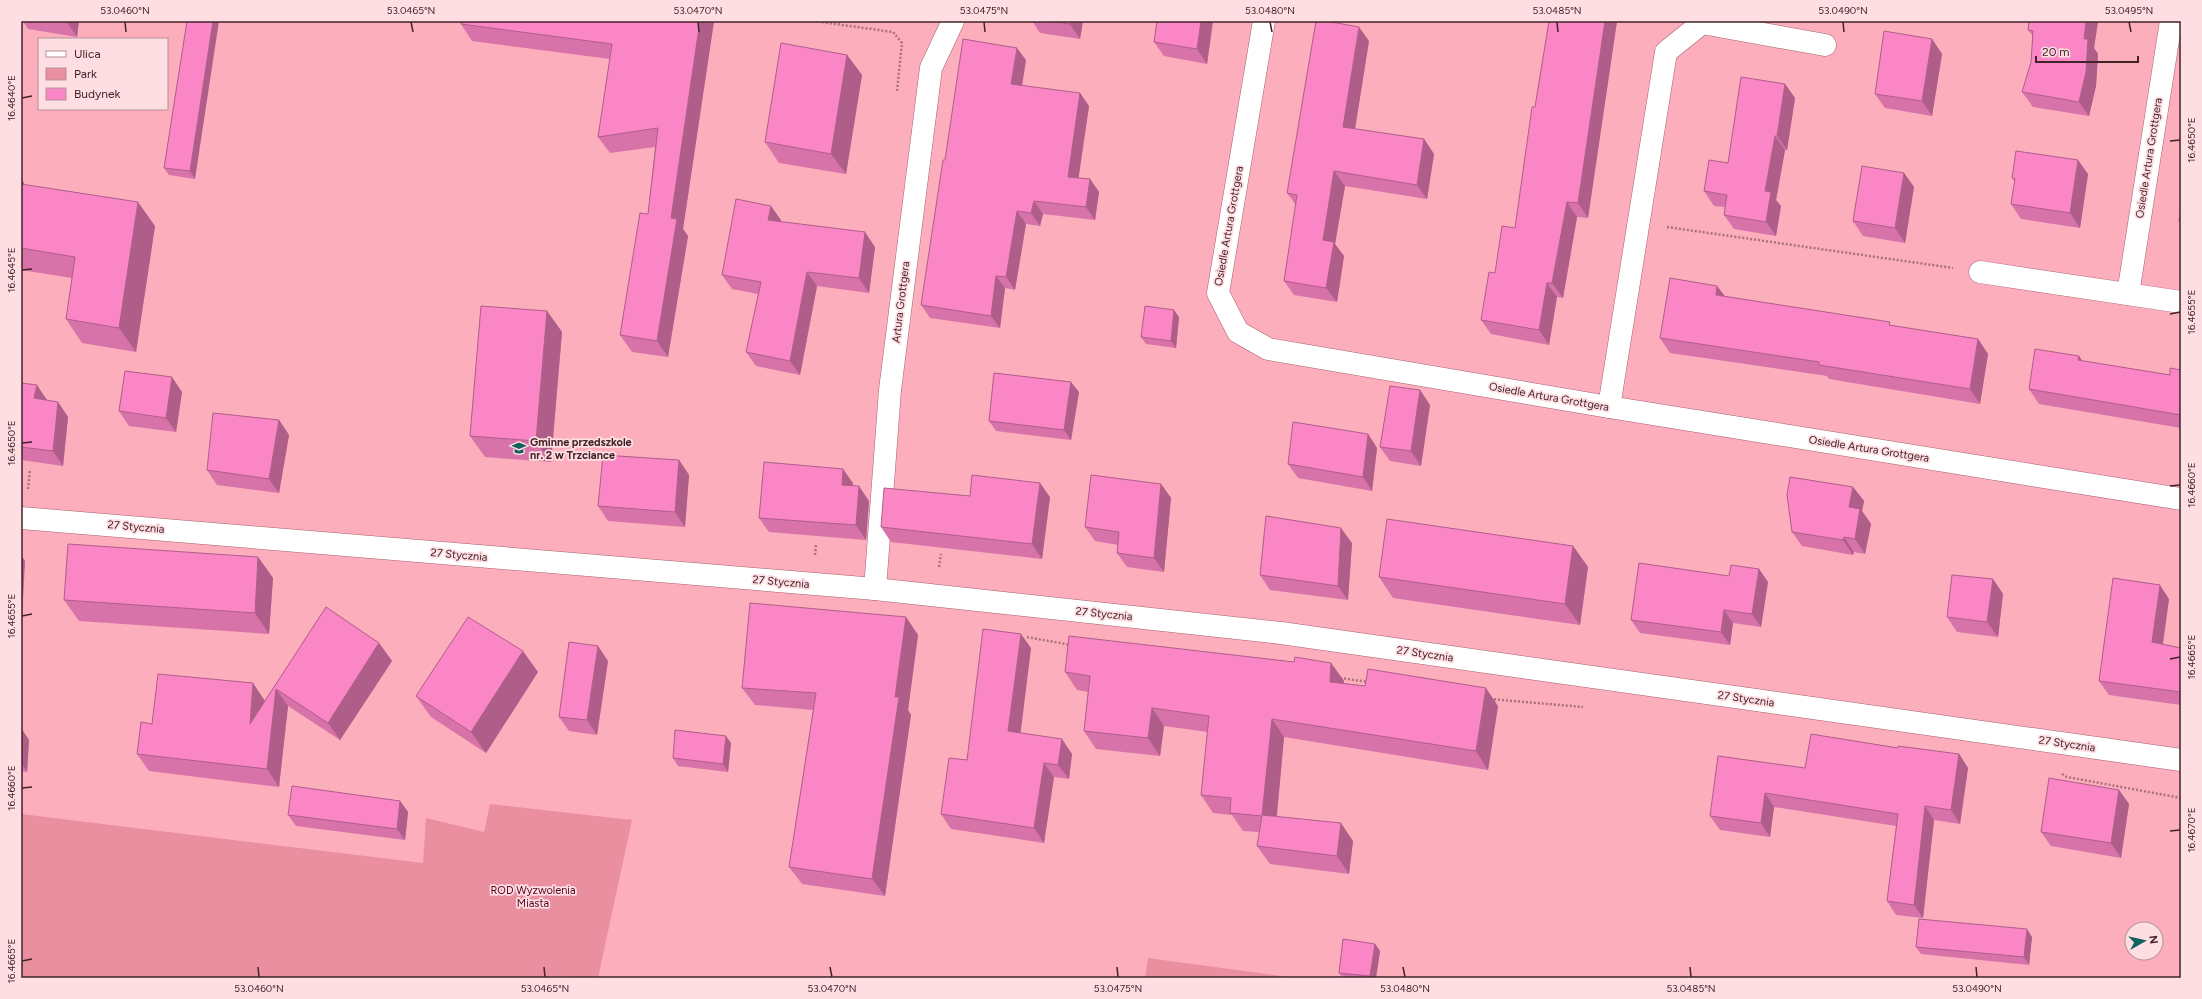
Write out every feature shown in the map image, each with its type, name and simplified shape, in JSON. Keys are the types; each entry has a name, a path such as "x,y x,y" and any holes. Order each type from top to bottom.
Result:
{"street":[{"name":"Artura Grottgera","path":"875,589 890,390 931,68 953,21"},
{"name":"Osiedle Artura Grottgera","path":"1264,21 1218,293 1238,332 1268,349 1609,407 2181,499"},
{"name":"Osiedle Artura Grottgera","path":"2128,294 2171,21"},
{"path":"1609,407 1666,52 1702,23 1825,45"},
{"path":"1980,272 2181,302"},
{"name":"27 Stycznia","path":"21,518 875,589 1281,633 2181,760"}],"path":[{"path":"814,21 893,32 902,43 896,98"},
{"path":"1639,223 1980,272"},
{"path":"1019,635 1072,646"},
{"path":"1332,677 1371,683"},
{"path":"1489,699 1591,708"},
{"path":"2061,773 2067,777 2181,798"}],"green space":[{"name":"ROD Wyzwolenia Miasta","path":"490,804 632,820 598,978 550,976 549,978 21,978 21,814 423,863 426,818 484,832"},
{"path":"1148,958 1295,978 1145,978"}],"building":[{"path":"187,21 213,21 190,171 164,168"},
{"path":"461,21 700,21 671,218 677,219 657,341 620,335 640,213 648,214 658,128 598,137 612,44 461,24"},
{"path":"1048,21 1071,21 1070,24"},
{"path":"1157,21 1201,21 1197,49 1154,42"},
{"path":"1316,21 1326,21 1359,27 1343,127 1424,139 1417,185 1334,171 1323,240 1334,242 1326,288 1284,281 1297,195 1287,193"},
{"path":"1549,21 1605,21 1578,203 1567,202 1552,283 1547,283 1539,330 1481,320 1489,272 1495,273 1502,226 1515,228 1532,107 1535,107"},
{"path":"2029,21 2086,21 2084,39 2088,39 2086,72 2079,102 2022,92 2031,62 2033,31 2028,30"},
{"path":"1884,31 1932,39 1922,101 1875,94"},
{"path":"963,39 1017,48 1011,84 1080,93 1068,177 1090,179 1086,207 1034,201 1031,213 1017,211 1006,277 996,276 991,316 921,305"},
{"path":"781,43 847,55 831,154 765,142"},
{"path":"1741,77 1785,84 1777,136 1775,136 1765,191 1771,192 1766,222 1724,215 1727,195 1704,191 1709,160 1728,163"},
{"path":"2016,151 2078,160 2070,213 2011,204 2015,179 2012,178"},
{"path":"1862,166 1904,173 1895,228 1853,221"},
{"path":"21,184 138,202 119,328 66,319 75,257 21,248"},
{"path":"736,199 771,206 768,220 865,232 859,278 807,272 790,361 746,352 761,282 722,275"},
{"path":"1670,278 1717,286 1716,295 1890,322 1889,325 1978,339 1970,389 1819,365 1819,362 1660,338"},
{"path":"481,306 547,311 536,441 470,436"},
{"path":"1145,306 1174,310 1171,341 1141,337"},
{"path":"2035,349 2079,356 2078,360 2170,375 2170,368 2181,370 2181,415 2029,389"},
{"path":"125,371 172,377 166,418 119,411"},
{"path":"994,373 1071,382 1064,430 989,421"},
{"path":"21,383 37,385 34,398 58,402 53,451 21,447"},
{"path":"1390,386 1420,390 1411,451 1380,447"},
{"path":"213,413 279,420 269,479 207,470"},
{"path":"1293,422 1368,434 1363,477 1288,464"},
{"path":"603,455 679,460 675,512 598,506"},
{"path":"764,462 843,469 842,485 859,486 856,525 759,518"},
{"path":"972,475 1040,483 1032,544 881,527 884,488 970,496"},
{"path":"1091,475 1161,484 1154,558 1117,553 1119,532 1085,527"},
{"path":"1790,477 1853,487 1849,507 1860,509 1855,539 1844,537 1843,540 1792,532 1787,495"},
{"path":"1266,516 1341,528 1338,586 1260,575"},
{"path":"1387,519 1573,546 1565,604 1379,577"},
{"path":"68,544 258,557 255,613 64,600"},
{"path":"1639,563 1729,576 1731,565 1759,569 1752,614 1724,610 1721,632 1631,620"},
{"path":"1952,575 1993,579 1987,622 1947,617"},
{"path":"2113,578 2160,585 2152,642 2181,648 2181,692 2099,681"},
{"path":"750,603 906,617 895,697 899,697 872,879 789,867 816,693 742,688"},
{"path":"326,607 379,643 328,723 276,689 267,769 137,754 141,722 152,724 158,674 253,683 250,724"},
{"path":"468,617 523,651 471,732 416,696"},
{"path":"983,629 1021,634 1008,731 1062,739 1058,765 1044,763 1034,828 941,814 949,758 967,760"},
{"path":"1069,636 1294,662 1295,657 1331,663 1330,682 1365,686 1368,669 1486,688 1476,751 1272,719 1262,815 1341,823 1337,856 1257,846 1262,816 1230,813 1231,798 1201,795 1209,716 1152,708 1148,738 1084,731 1090,676 1065,672"},
{"path":"569,642 598,646 587,720 559,717"},
{"path":"675,730 726,736 723,764 673,758"},
{"path":"1811,734 1898,748 1898,746 1959,754 1951,810 1925,806 1914,905 1887,901 1898,814 1765,793 1761,823 1710,816 1718,756 1805,768"},
{"path":"2049,778 2119,790 2111,843 2041,832"},
{"path":"292,786 400,801 397,829 288,815"},
{"path":"1919,919 2027,929 2024,957 1916,947"},
{"path":"1343,939 1375,944 1370,976 1339,973"}],"place":[{"name":"Gminne przedszkole nr. 2 w Trzciance","path":"519,448"}]}
